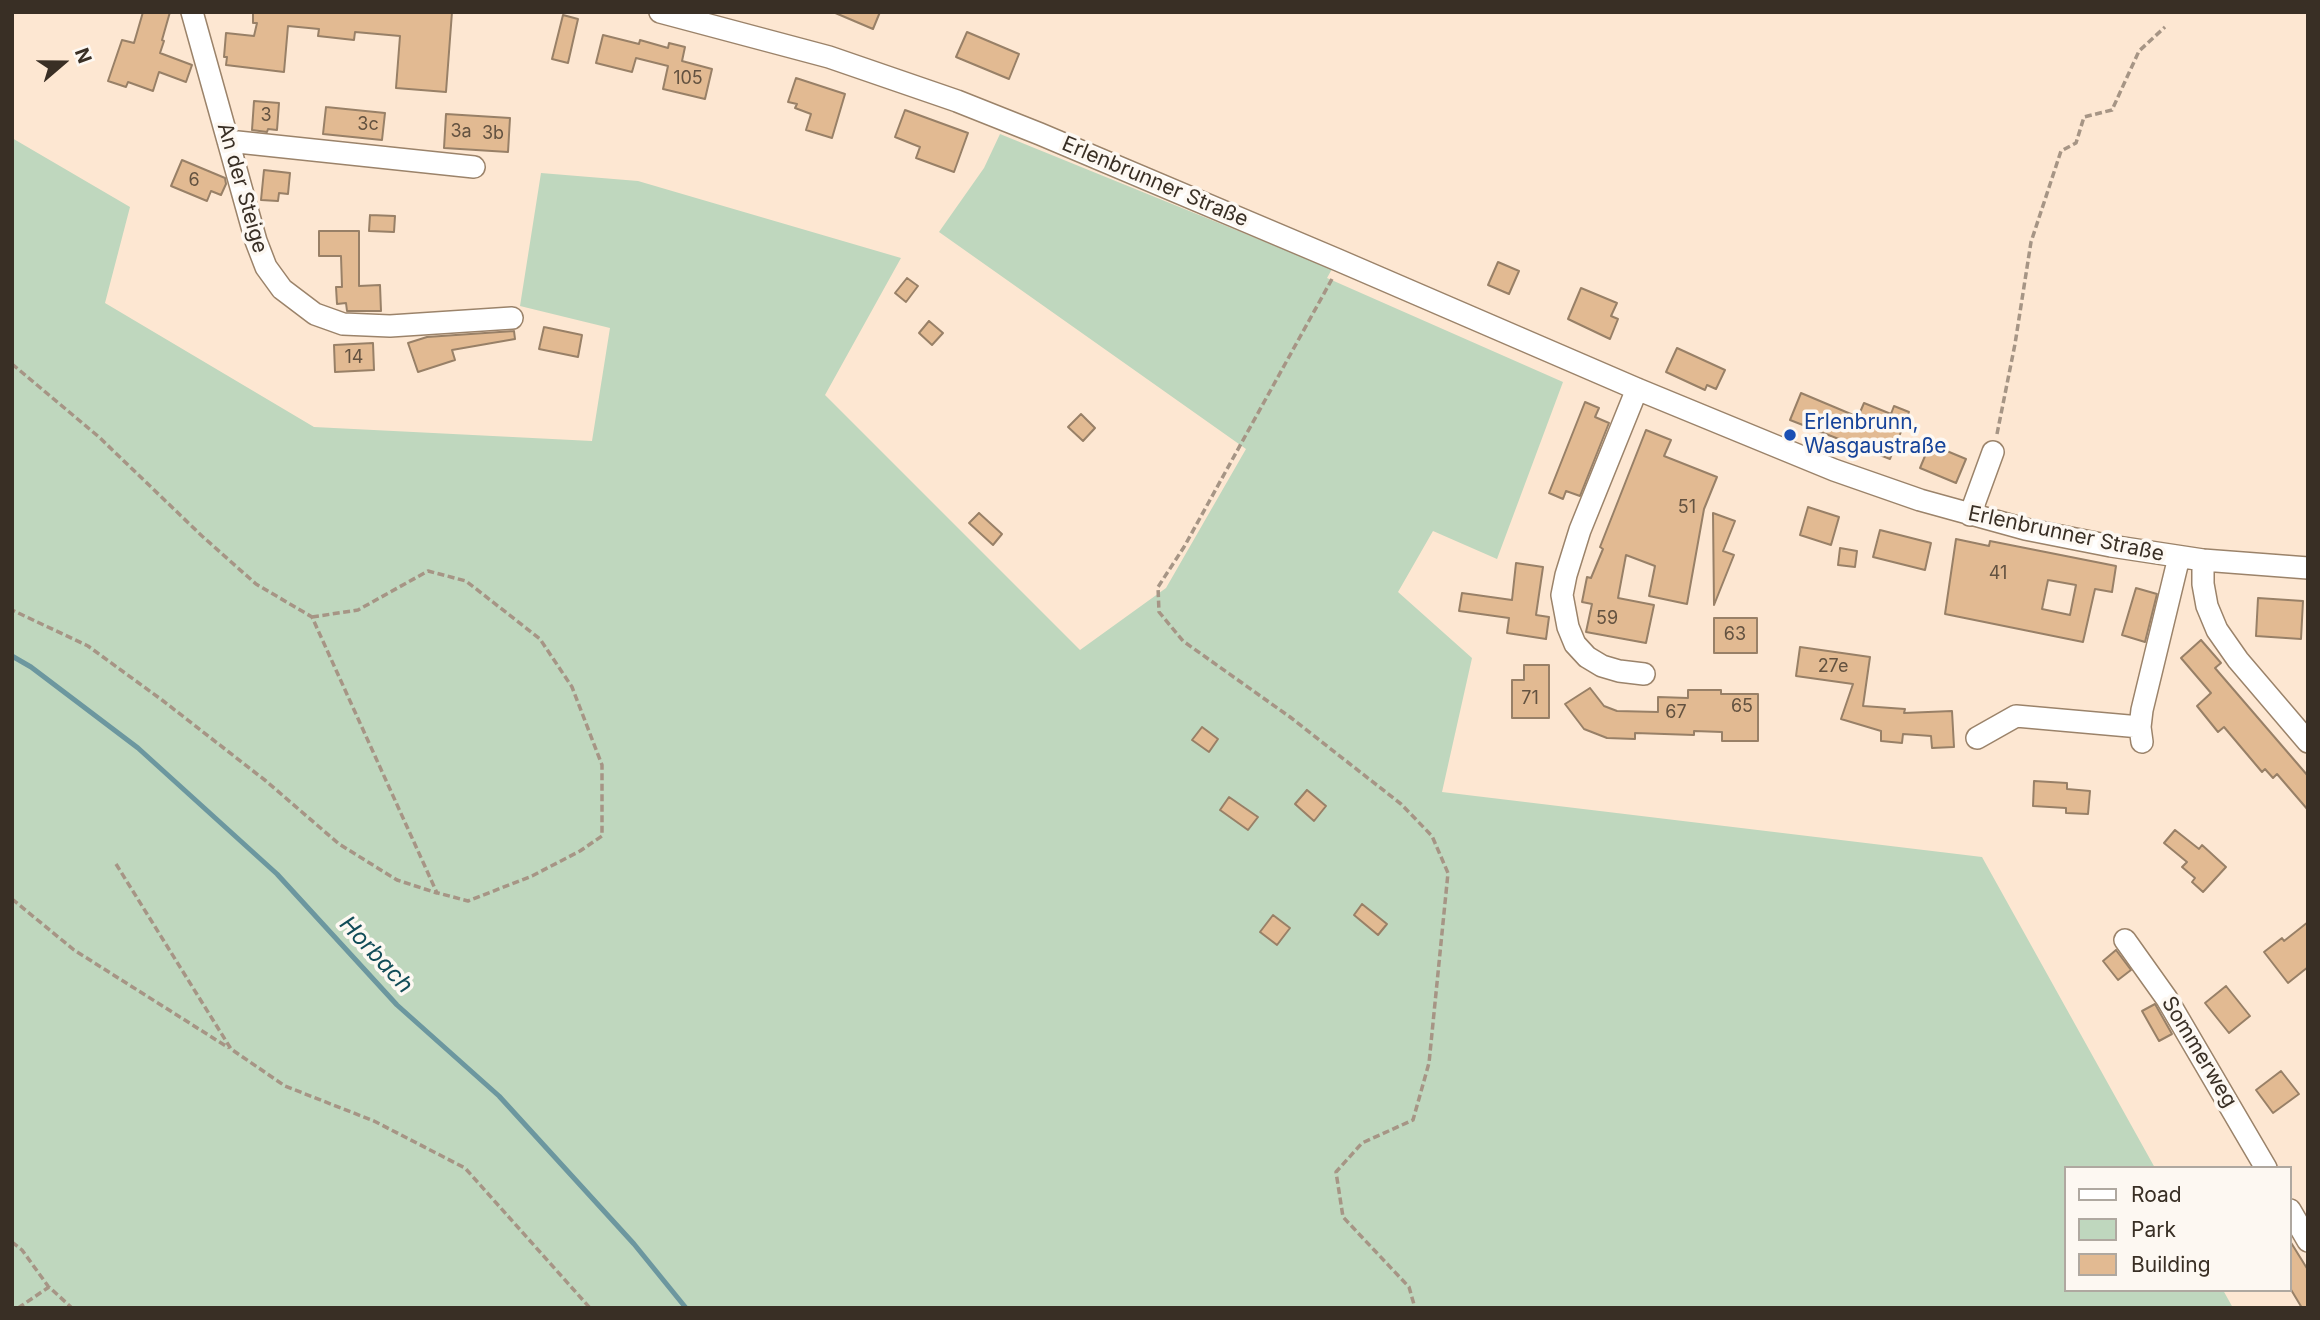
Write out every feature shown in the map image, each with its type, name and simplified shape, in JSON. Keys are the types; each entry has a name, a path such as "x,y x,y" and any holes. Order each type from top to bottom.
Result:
{"street":[{"name":"An der Steige","path":"192,12 256,242 266,267 282,289 301,305 332,321 359,326 439,324 512,318"},
{"name":"Erlenbrunner Straße","path":"660,12 830,57 1040,134 1637,389 1834,470 1970,515 2025,529 2179,557 2308,568"},
{"path":"228,141 474,167"},
{"path":"1637,389 1580,530 1562,595 1568,627 1575,644 1587,657 1602,666 1644,674"},
{"path":"1970,515 1989,474 1993,452"},
{"path":"1977,738 2016,716 2141,735 2179,557"},
{"path":"2203,560 2207,606 2217,630 2238,660 2308,742"},
{"name":"Sommerweg","path":"2125,940 2174,1009 2265,1166"},
{"path":"2292,1213 2308,1241"}],"path":[{"path":"1993,452 2015,344 2031,242 2061,152 2076,143 2084,117 2112,110 2138,51 2165,27"},
{"path":"1342,262 1191,536 1157,587 1159,612 1183,641 1290,716 1401,804 1432,836 1448,873 1429,1063 1413,1120 1362,1143 1336,1172 1343,1217 1409,1287 1415,1308"},
{"path":"12,364 99,437 256,584 312,617 438,893"},
{"path":"12,610 88,646 266,781 339,844 397,880 468,901 532,876 580,851 602,836 602,765 572,687 540,639 466,581 428,571 358,610 312,617"},
{"path":"116,864 231,1049"},
{"path":"12,899 74,950 285,1086 374,1121 465,1168 590,1308"},
{"path":"12,1242 22,1250 49,1287 72,1308"},
{"path":"18,1308 49,1287"}],"green space":[{"path":"1000,134 1332,269 1327,278 1563,382 1497,559 1433,531 1398,592 1472,658 1442,792 1982,857 2154,1166 2064,1166 2064,1292 2224,1292 2233,1308 12,1308 12,138 130,207 105,303 314,427 592,441 610,328 520,306 541,173 638,181 901,258 825,395 1080,650 1166,588 1246,449 939,232 984,168"}],"building":[{"path":"143,12 170,12 160,53 192,65 186,82 159,72 153,91 128,82 126,87 108,81 122,40 134,43"},
{"path":"253,12 452,12 446,92 396,88 400,36 355,32 354,40 318,36 319,29 288,26 284,72 226,65 226,33 254,36 257,23 253,23"},
{"path":"833,12 880,12 873,29"},
{"path":"563,15 578,19 568,63 552,59"},
{"path":"967,32 1019,54 1009,79 956,57"},
{"path":"603,35 639,44 640,40 668,48 669,43 685,47 682,61 712,69 705,99 663,89 668,66 636,58 632,72 596,63"},
{"path":"796,78 845,94 832,138 806,130 811,114 795,108 797,104 788,102"},
{"path":"254,101 279,103 277,130 252,130"},
{"path":"326,107 385,113 382,140 323,134"},
{"path":"905,110 968,133 954,172 916,158 920,147 895,137"},
{"path":"446,114 510,118 508,152 444,148"},
{"path":"182,160 225,178 226,184 221,195 211,191 207,201 171,186"},
{"path":"264,170 290,173 288,194 279,193 278,201 261,200"},
{"path":"370,215 395,216 394,232 369,231"},
{"path":"319,231 359,231 359,286 380,285 381,311 347,311 346,303 337,304 336,287 342,287 341,256 319,256"},
{"path":"1498,262 1519,271 1509,294 1488,285"},
{"path":"907,278 918,286 906,302 895,293"},
{"path":"1581,288 1617,303 1611,316 1618,319 1610,339 1568,319"},
{"path":"929,321 943,333 932,345 919,333"},
{"path":"544,327 582,335 578,357 539,349"},
{"path":"514,331 515,339 452,350 455,360 418,372 408,343 427,337"},
{"path":"373,343 374,370 335,372 334,345"},
{"path":"1677,348 1725,370 1716,389 1707,385 1705,390 1666,372"},
{"path":"1801,393 1858,417 1864,403 1891,414 1894,406 1909,412 1890,459 1790,420"},
{"path":"1585,402 1599,408 1595,417 1609,423 1580,496 1566,491 1563,499 1549,493"},
{"path":"1081,414 1095,428 1083,441 1068,427"},
{"path":"1646,430 1671,440 1664,456 1717,477 1704,509 1687,604 1649,596 1655,566 1626,555 1618,598 1654,605 1646,643 1586,632 1592,604 1582,602 1587,577 1591,578 1603,549 1600,547"},
{"path":"1930,444 1966,459 1956,483 1920,468"},
{"path":"1808,507 1839,517 1831,545 1800,535"},
{"path":"979,513 1002,534 993,545 969,523"},
{"path":"1713,513 1735,521 1723,551 1734,555 1714,605"},
{"path":"1880,530 1931,543 1925,570 1873,557"},
{"path":"1956,539 1989,546 1990,541 2116,566 2112,592 2095,589 2083,642 1945,614","holes":["2048,580 2076,585 2070,615 2042,609"]},
{"path":"1840,548 1857,551 1855,567 1838,565"},
{"path":"1516,563 1543,567 1536,615 1549,617 1546,639 1507,633 1509,618 1459,611 1462,593 1512,600"},
{"path":"2136,588 2157,594 2145,642 2122,635"},
{"path":"2258,598 2303,601 2301,639 2256,636"},
{"path":"1714,618 1757,618 1757,653 1714,653"},
{"path":"2201,640 2221,663 2215,668 2308,776 2308,810 2277,774 2273,778 2265,769 2262,772 2224,727 2218,732 2197,706 2211,693 2181,658"},
{"path":"1800,647 1870,657 1863,706 1905,709 1904,713 1952,711 1954,747 1932,748 1931,736 1903,734 1902,743 1881,741 1881,731 1841,719 1853,684 1796,676"},
{"path":"1524,665 1549,665 1549,718 1512,718 1512,680 1524,680"},
{"path":"1590,688 1604,706 1617,711 1658,712 1658,697 1688,698 1688,690 1721,690 1721,694 1758,694 1758,741 1722,741 1722,732 1694,731 1694,735 1635,733 1635,739 1607,738 1584,729 1565,704"},
{"path":"1202,727 1218,739 1209,752 1192,740"},
{"path":"2034,781 2067,783 2067,789 2090,791 2088,814 2066,813 2066,808 2033,806"},
{"path":"1307,790 1326,806 1314,821 1295,804"},
{"path":"1229,797 1258,817 1248,830 1220,810"},
{"path":"2175,830 2199,849 2202,845 2226,867 2203,892 2192,882 2195,878 2182,867 2187,862 2164,843"},
{"path":"1362,904 1387,924 1378,935 1354,915"},
{"path":"1273,915 1290,928 1277,945 1260,932"},
{"path":"2308,922 2308,967 2288,983 2264,952 2282,938 2284,941"},
{"path":"2116,950 2131,970 2118,980 2103,961"},
{"path":"2226,986 2250,1016 2229,1033 2205,1003"},
{"path":"2155,1004 2172,1034 2159,1041 2142,1011"},
{"path":"2281,1071 2299,1094 2273,1113 2256,1090"},
{"path":"2292,1244 2308,1270 2308,1308 2302,1308 2292,1291"}],"waterway":[{"name":"Horbach","path":"12,656 31,667 138,748 277,874 397,1005 499,1096 634,1244 686,1308"}],"place":[{"name":"Erlenbrunn, Wasgaustraße","path":"1790,435"}]}
